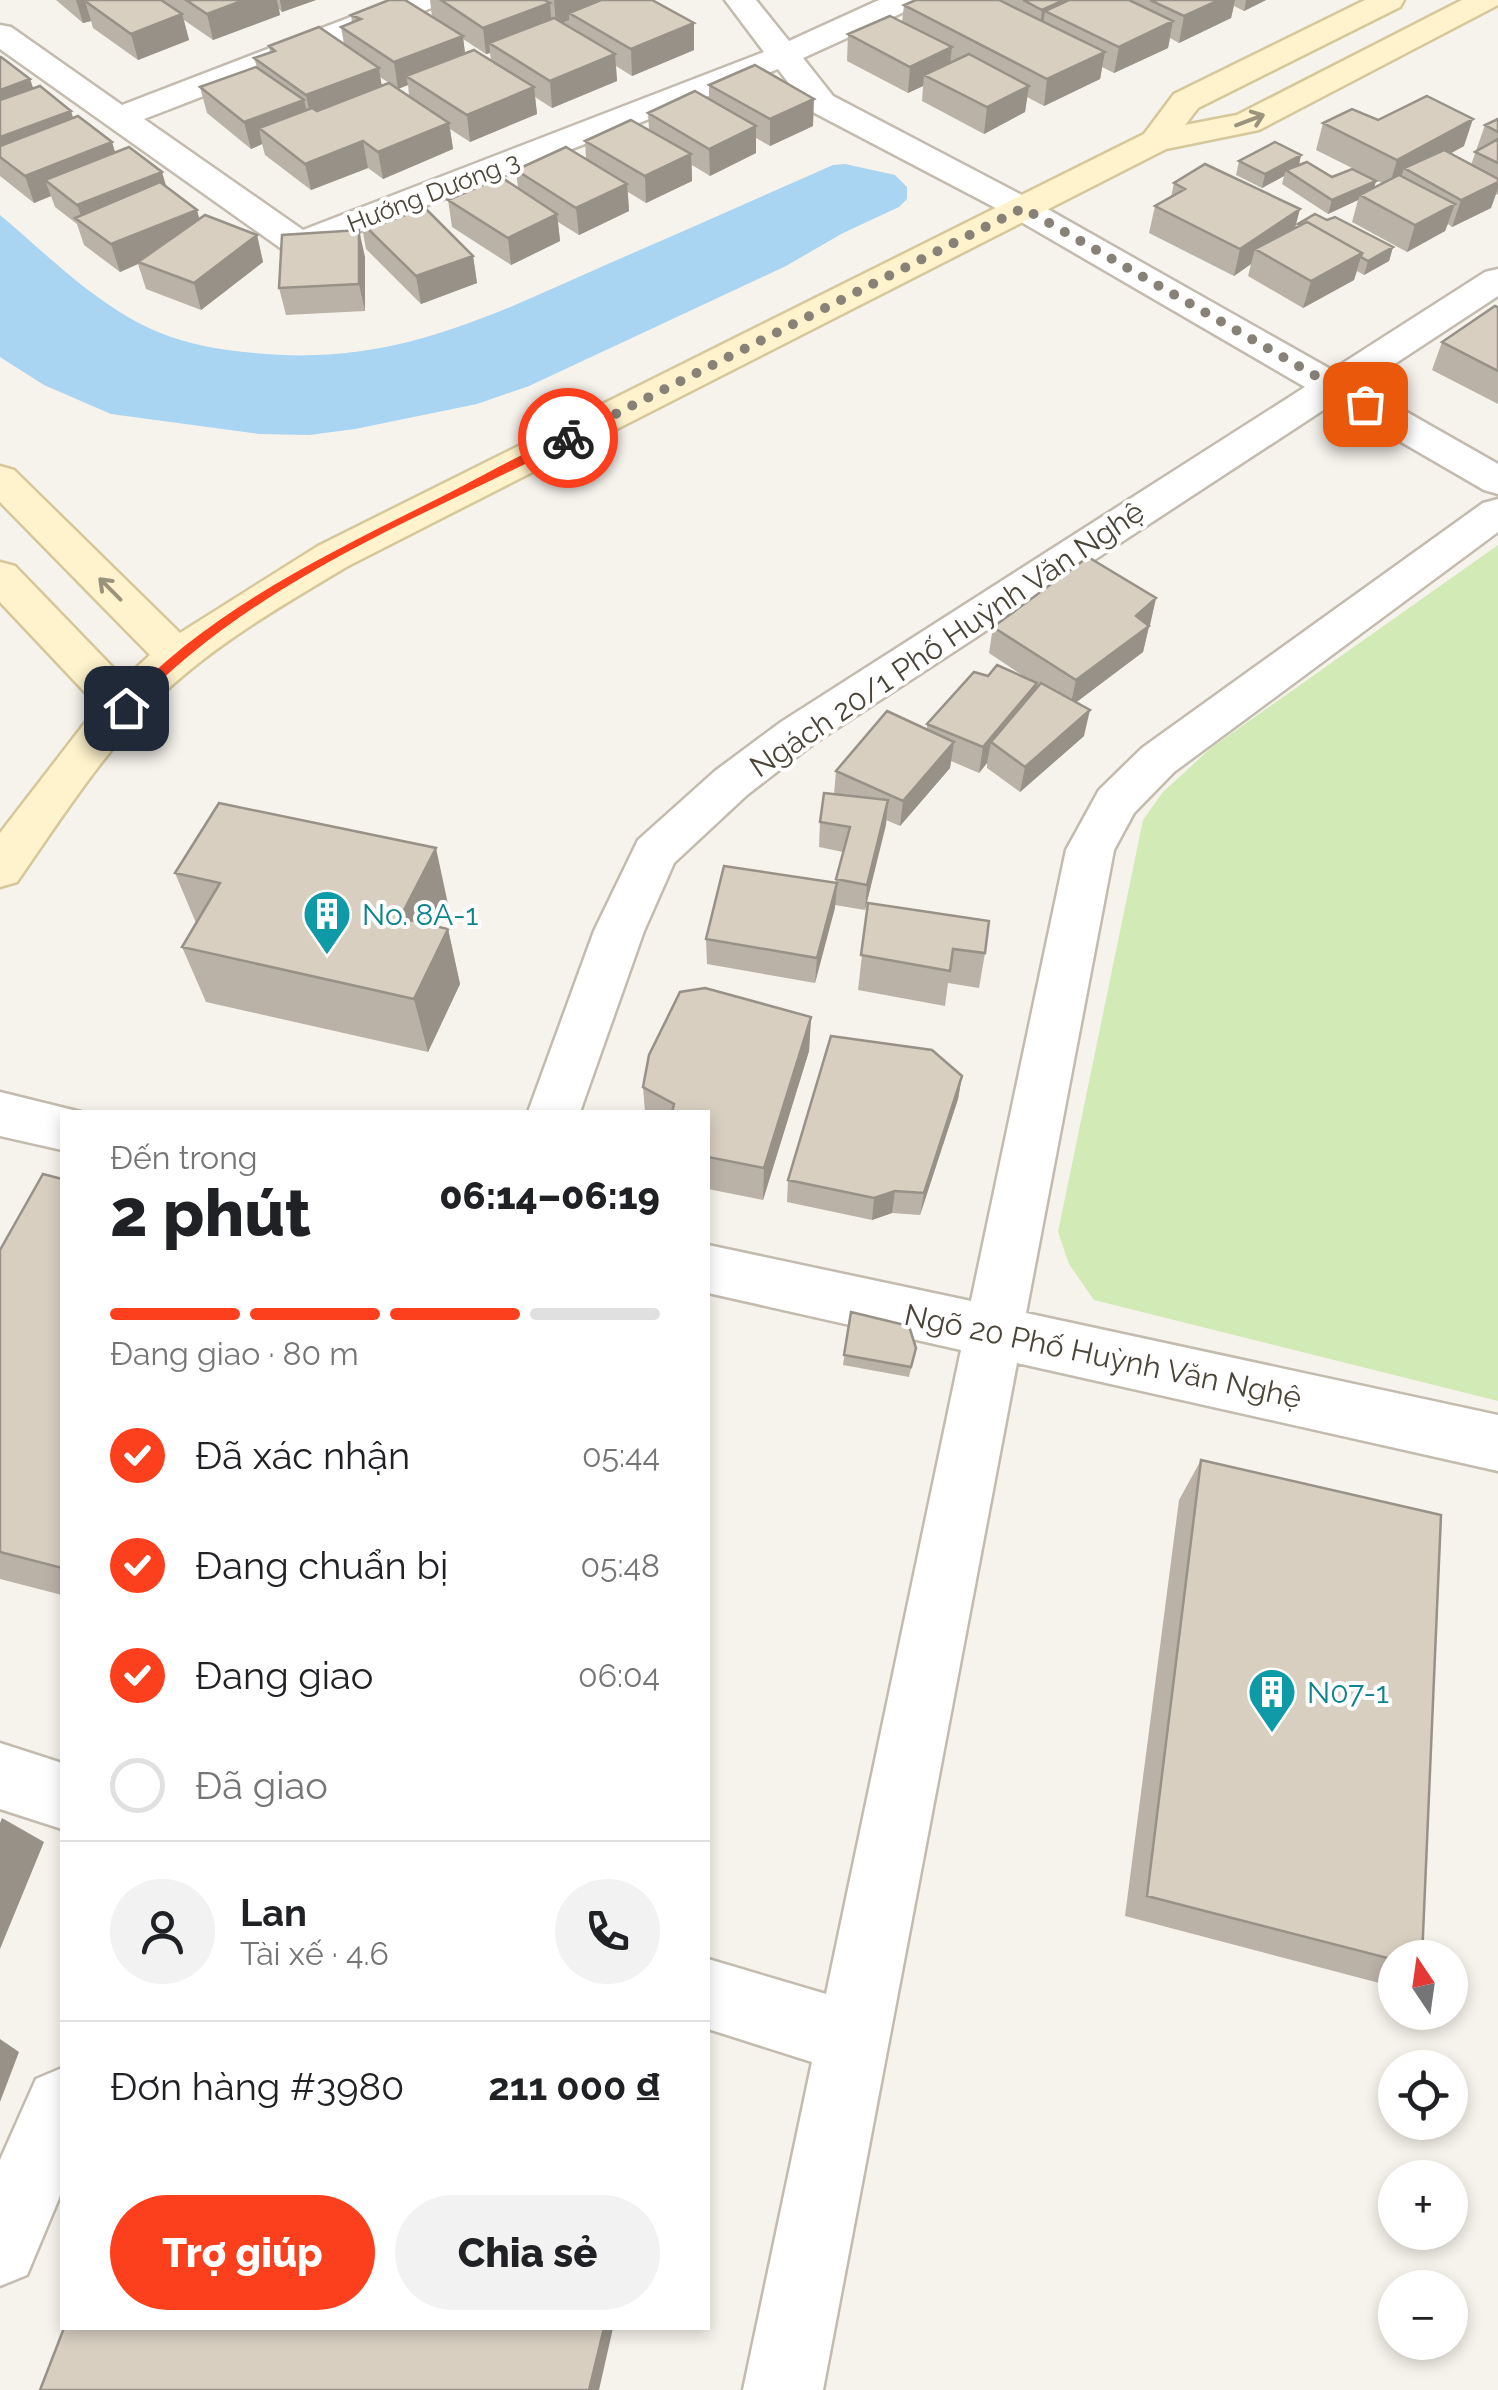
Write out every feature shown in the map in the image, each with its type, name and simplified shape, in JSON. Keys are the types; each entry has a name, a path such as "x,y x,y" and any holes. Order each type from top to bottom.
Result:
{"street":[{"path":"120,117 423,0"},
{"path":"740,0 821,103 1023,208 1498,480"},
{"name":"Hướng Dương 3","path":"0,34 299,244 782,56 904,0"},
{"path":"1156,142 1186,101 1388,0"},
{"path":"0,869 79,760 158,673 257,600 334,556 1156,142 1247,123 1486,0"},
{"name":"Ngách 20/1 Phố Huỳnh Văn Nghệ","path":"555,1110 619,931 655,853 731,783 798,733 1498,280"},
{"path":"0,479 178,658"},
{"path":"783,2390 1090,850 1116,802 1158,760 1498,512"},
{"path":"0,576 126,708"},
{"path":"0,1114 60,1128"},
{"name":"Ngõ 20 Phố Huỳnh Văn Nghệ","path":"710,1270 1498,1443"},
{"path":"0,1776 60,1795"},
{"path":"710,1995 852,2038"},
{"path":"0,2248 60,2110"}],"green space":[{"path":"1498,545 1498,1401 1094,1300 1069,1264 1058,1232 1143,820 1163,792 1211,748"}],"water":[{"path":"833,165 895,175 907,187 907,199 899,207 786,266 529,386 477,404 355,429 309,435 259,434 111,414 44,385 0,357 0,215 94,295 158,332 217,348 304,355 396,345 438,334 522,302"}],"building":[{"path":"161,0 182,14 131,34 85,1"},
{"path":"186,0 244,0 207,14"},
{"path":"389,0 405,0 463,36 394,62 341,27 361,19 351,15"},
{"path":"441,0 544,0 550,3 483,28"},
{"path":"601,0 652,0 694,23 631,49 569,13"},
{"path":"916,0 999,0 1105,52 1047,79 904,5"},
{"path":"1023,0 1064,0 1042,10"},
{"path":"1069,0 1129,0 1173,21 1119,47 1045,11"},
{"path":"1150,0 1219,0 1184,16"},
{"path":"890,16 952,47 910,67 848,34"},
{"path":"554,18 615,54 550,81 489,43"},
{"path":"319,27 379,68 306,95 254,58 275,51 269,46"},
{"path":"474,50 534,87 467,115 406,76"},
{"path":"969,54 1029,86 987,107 924,75"},
{"path":"1,57 30,79 0,90"},
{"path":"755,65 814,99 770,119 709,85"},
{"path":"256,67 304,100 244,122 200,87"},
{"path":"389,83 449,123 378,152 363,141 305,164 259,128 312,108 317,111"},
{"path":"40,86 71,111 0,137 0,100"},
{"path":"695,91 756,126 709,149 648,113"},
{"path":"1427,96 1473,119 1397,160 1323,123 1352,109 1378,120"},
{"path":"78,116 112,142 25,176 0,157 0,146"},
{"path":"1498,119 1498,132 1485,125"},
{"path":"631,120 691,154 645,176 585,141"},
{"path":"1498,139 1498,163 1475,152"},
{"path":"1275,142 1301,155 1265,174 1239,161"},
{"path":"129,147 162,172 77,205 45,180"},
{"path":"566,147 627,184 576,208 516,170"},
{"path":"1444,150 1498,182 1461,200 1404,168"},
{"path":"1307,162 1332,177 1352,169 1376,181 1332,200 1286,170"},
{"path":"1205,164 1300,209 1240,249 1155,206 1185,189 1174,183"},
{"path":"1399,175 1455,204 1415,225 1360,195"},
{"path":"501,177 557,214 508,238 448,200"},
{"path":"160,182 197,210 111,244 75,218"},
{"path":"425,208 473,256 416,276 361,222 378,218 383,223"},
{"path":"1315,214 1327,220 1335,217 1393,247 1368,261 1361,257 1362,253 1307,222 1298,224"},
{"path":"205,215 257,235 194,283 138,262"},
{"path":"1307,222 1362,253 1311,281 1255,249"},
{"path":"359,230 359,284 279,288 282,235"},
{"path":"1498,307 1498,371 1442,342"},
{"path":"1088,557 1156,598 1136,616 1149,626 1076,680 993,627"},
{"path":"997,665 1037,683 983,747 927,724 974,672 988,676"},
{"path":"1041,683 1090,710 1025,767 991,742"},
{"path":"887,711 954,742 903,801 836,771"},
{"path":"824,793 888,800 867,885 836,879 850,827 820,822"},
{"path":"219,803 436,848 400,918 448,929 414,999 182,947 220,883 175,873"},
{"path":"724,866 837,883 817,958 706,939"},
{"path":"868,903 989,921 985,953 953,949 950,971 861,955"},
{"path":"705,988 811,1017 764,1168 710,1157 710,1110 672,1110 674,1104 643,1087 649,1055 680,992"},
{"path":"831,1036 932,1050 962,1076 924,1193 895,1191 874,1198 788,1180"},
{"path":"43,1174 60,1178 60,1567 0,1552 0,1250"},
{"path":"851,1312 909,1326 916,1348 911,1367 844,1355"},
{"name":"N07-1","path":"1201,1460 1441,1515 1423,1940 1378,1940 1378,1956 1147,1896"},
{"path":"63,2330 604,2330 589,2390 40,2390"}],"way so far":[{"path":"568,438 1023,208 1365,404"}],"place":[{"name":"No. 8A-1","path":"327,956"},
{"name":"N07-1","path":"1272,1734"}],"route":[{"path":"126,708 158,673 257,600 334,556 568,438"}]}
